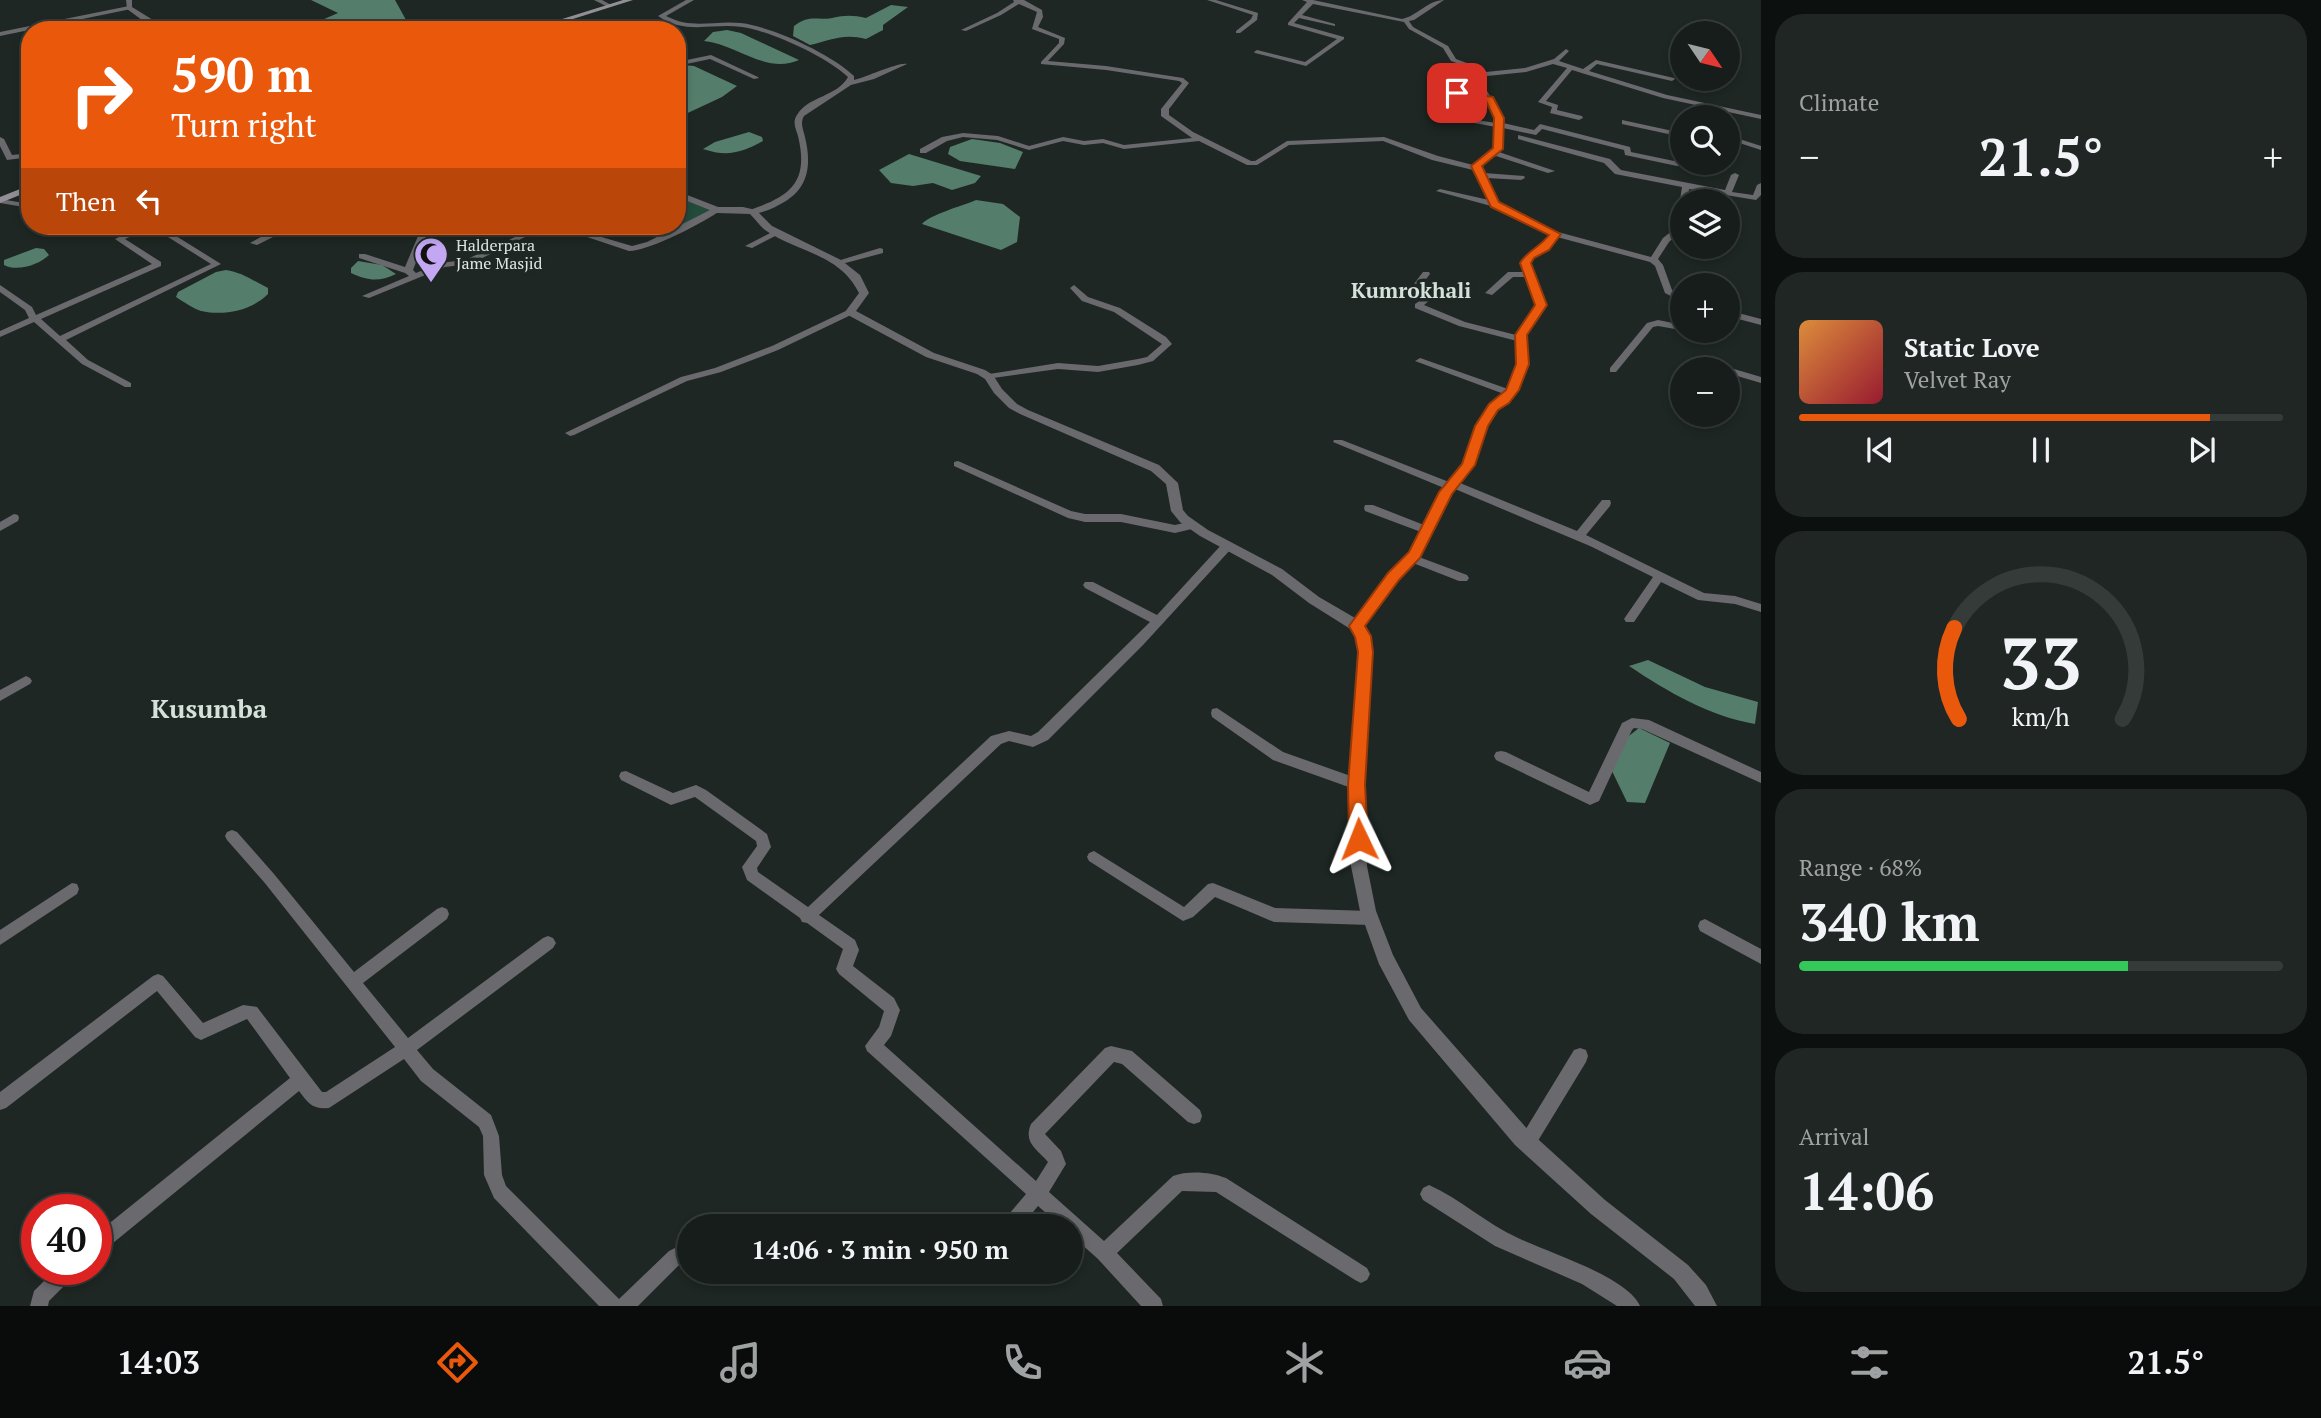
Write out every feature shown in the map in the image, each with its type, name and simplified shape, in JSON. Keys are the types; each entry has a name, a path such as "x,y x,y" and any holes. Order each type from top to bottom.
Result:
{"main road":[{"path":"560,21 631,0"},
{"path":"0,200 21,192"}],"street":[{"path":"597,0 610,6"},
{"path":"671,21 661,16 691,0"},
{"path":"964,30 1019,0 1040,11 1040,17 1033,25 1037,30 1062,38 1062,43 1043,63 1106,68 1181,79 1186,83 1166,109 1165,116 1200,139 1243,161 1254,163 1287,143 1384,139 1478,171 1521,178"},
{"path":"1210,0 1256,14 1252,22 1238,32"},
{"path":"1257,52 1310,64 1342,38 1290,24 1308,1 1406,21 1441,0"},
{"path":"56,21 129,4 149,21"},
{"path":"1297,16 1333,24"},
{"path":"1406,21 1411,28 1446,47 1453,60 1484,74 1526,70 1555,61 1566,51"},
{"path":"686,27 741,25 765,31 837,64 850,73 851,83"},
{"path":"0,34 21,29"},
{"path":"686,62 711,57 756,78"},
{"path":"1555,61 1665,97 1761,117"},
{"path":"1585,71 1595,62 1670,79"},
{"path":"753,212 786,200 804,180 804,145 797,122 798,116 811,105 851,83 904,64"},
{"path":"1570,68 1542,102 1556,106 1553,111 1579,118"},
{"path":"1484,74 1483,87 1500,128 1495,153"},
{"path":"1442,77 1483,87"},
{"path":"1444,91 1490,99"},
{"path":"1451,118 1536,133 1540,126 1627,149 1628,153 1670,162"},
{"path":"1625,122 1670,132"},
{"path":"1500,128 1607,161 1618,172 1707,189"},
{"path":"1606,144 1614,134"},
{"path":"923,150 945,139 963,135 998,138 1029,148 1063,139 1087,143 1103,141 1124,146 1200,139"},
{"path":"0,139 10,158 21,156"},
{"path":"1740,141 1761,148"},
{"path":"1494,204 1478,171 1478,163 1495,153 1551,170"},
{"path":"1729,189 1735,175"},
{"path":"1740,195 1756,198 1761,185"},
{"path":"1440,191 1494,204 1555,234 1653,260 1660,265 1670,292"},
{"path":"570,433 684,379 718,370 775,348 850,312 864,293 856,277 838,262 779,232 753,212 743,209 717,210 686,198"},
{"path":"0,200 21,204"},
{"path":"17,203 21,202"},
{"path":"686,225 717,210"},
{"path":"749,246 779,232"},
{"path":"1357,626 1394,576 1411,558 1452,486 1469,465 1482,426 1493,407 1510,393 1522,364 1521,339 1541,305 1528,275 1526,259 1543,250 1555,234"},
{"path":"0,334 158,264 119,239 128,235"},
{"path":"59,340 217,264 170,235"},
{"path":"254,243 270,235"},
{"path":"411,274 423,235"},
{"path":"366,296 411,274 467,262 504,242 527,235"},
{"path":"588,235 623,248 640,248 666,235"},
{"path":"1653,260 1670,236"},
{"path":"838,262 880,251"},
{"path":"362,256 411,274"},
{"path":"1426,274 1411,293 1427,299 1418,306 1462,324 1521,339"},
{"path":"1489,293 1511,274 1528,275"},
{"path":"0,288 29,309 36,319 85,362 128,385"},
{"path":"850,312 920,350 989,377 1067,365 1098,369 1139,362 1150,359 1167,344 1122,312 1086,299 1074,288"},
{"path":"1740,316 1761,322"},
{"path":"1613,370 1650,324 1670,325"},
{"path":"1420,361 1510,393"},
{"path":"1740,374 1761,380"},
{"path":"989,377 998,391 1018,410 1166,475 1175,492 1177,511 1192,525 1277,572 1314,600 1357,626 1363,636 1366,680 1357,785 1359,866 1370,918 1385,958 1415,1014 1527,1143 1598,1207 1681,1272 1699,1292 1706,1306"},
{"path":"1338,442 1578,537 1702,597 1735,600 1761,608"},
{"path":"958,464 1068,514 1085,518 1121,519 1175,529 1192,525"},
{"path":"1578,537 1606,503"},
{"path":"1369,508 1427,530"},
{"path":"0,527 14,519"},
{"path":"807,917 996,740 1010,734 1033,742 1043,736 1158,621 1227,546"},
{"path":"1411,558 1463,578"},
{"path":"1630,619 1660,575"},
{"path":"1089,585 1158,621"},
{"path":"0,696 26,681"},
{"path":"1217,713 1278,756 1357,785"},
{"path":"1501,756 1590,799 1594,797 1621,736 1632,723 1661,731 1761,778"},
{"path":"626,776 671,799 696,791 762,838 764,847 749,867 749,872 807,917 850,945 851,950 844,969 888,1003 892,1010 885,1031 873,1046 1104,1253 1154,1306"},
{"path":"232,836 269,878 427,1075 485,1121 491,1136 493,1175 505,1199 612,1306"},
{"path":"1094,857 1182,914 1188,912 1213,889 1273,915 1370,918"},
{"path":"0,937 72,889"},
{"path":"352,982 442,914"},
{"path":"1705,926 1761,957"},
{"path":"0,1102 158,981 201,1032 243,1012 251,1012 319,1101 329,1100 407,1049 548,943"},
{"path":"1020,1214 1057,1164 1055,1157 1036,1136 1037,1130 1111,1054 1126,1056 1194,1116"},
{"path":"1527,1143 1580,1056"},
{"path":"112,1233 301,1079"},
{"path":"1104,1253 1179,1182 1213,1182 1303,1235 1362,1275"},
{"path":"1429,1194 1508,1243 1600,1283 1631,1306"},
{"path":"625,1306 675,1257"},
{"path":"39,1306 40,1297 52,1285"}],"shaded area":[{"path":"311,0 395,0 407,21 320,21 338,13"},
{"path":"891,5 908,7 883,25 883,30 866,39 844,37 810,45 793,36 794,26 805,20 849,16 866,18"},
{"path":"727,30 741,33 799,60 775,64 704,41 713,32"},
{"path":"686,65 694,66 737,86 722,97 686,114"},
{"path":"749,132 762,137 763,141 734,152 719,153 703,149 715,142"},
{"path":"972,139 1000,143 1023,152 1015,169 960,161 948,154 950,147"},
{"path":"909,154 981,176 975,183 952,190 933,183 913,186 891,183 879,170"},
{"path":"976,200 1003,204 1020,217 1017,242 1001,250 922,224 938,214"},
{"path":"686,201 712,211 686,224"},
{"path":"36,248 44,249 49,255 28,266 15,268 4,265 4,260"},
{"path":"358,261 382,265 396,274 374,280 363,278 351,273 351,268"},
{"path":"226,270 268,288 268,294 254,305 219,313 201,311 176,297 178,292 216,272"},
{"path":"1648,660 1705,687 1758,702 1755,724 1721,715 1689,702 1629,666"},
{"path":"1639,728 1670,743 1645,803 1627,802 1611,769 1625,739"}],"place":[{"name":"Halderpara Jame Masjid","path":"431,284"}],"district":[{"name":"Kumrokhali","path":"1411,291"},
{"name":"Kusumba","path":"209,709"}],"route":[{"path":"1359,839 1357,785 1366,652 1363,636 1357,626 1394,576 1415,555 1446,492 1469,465 1482,426 1493,407 1505,400 1512,390 1522,364 1521,335 1541,305 1525,268 1526,259 1541,252 1555,234 1494,204 1485,180 1476,166 1498,149 1499,118 1490,99 1457,93"}]}
